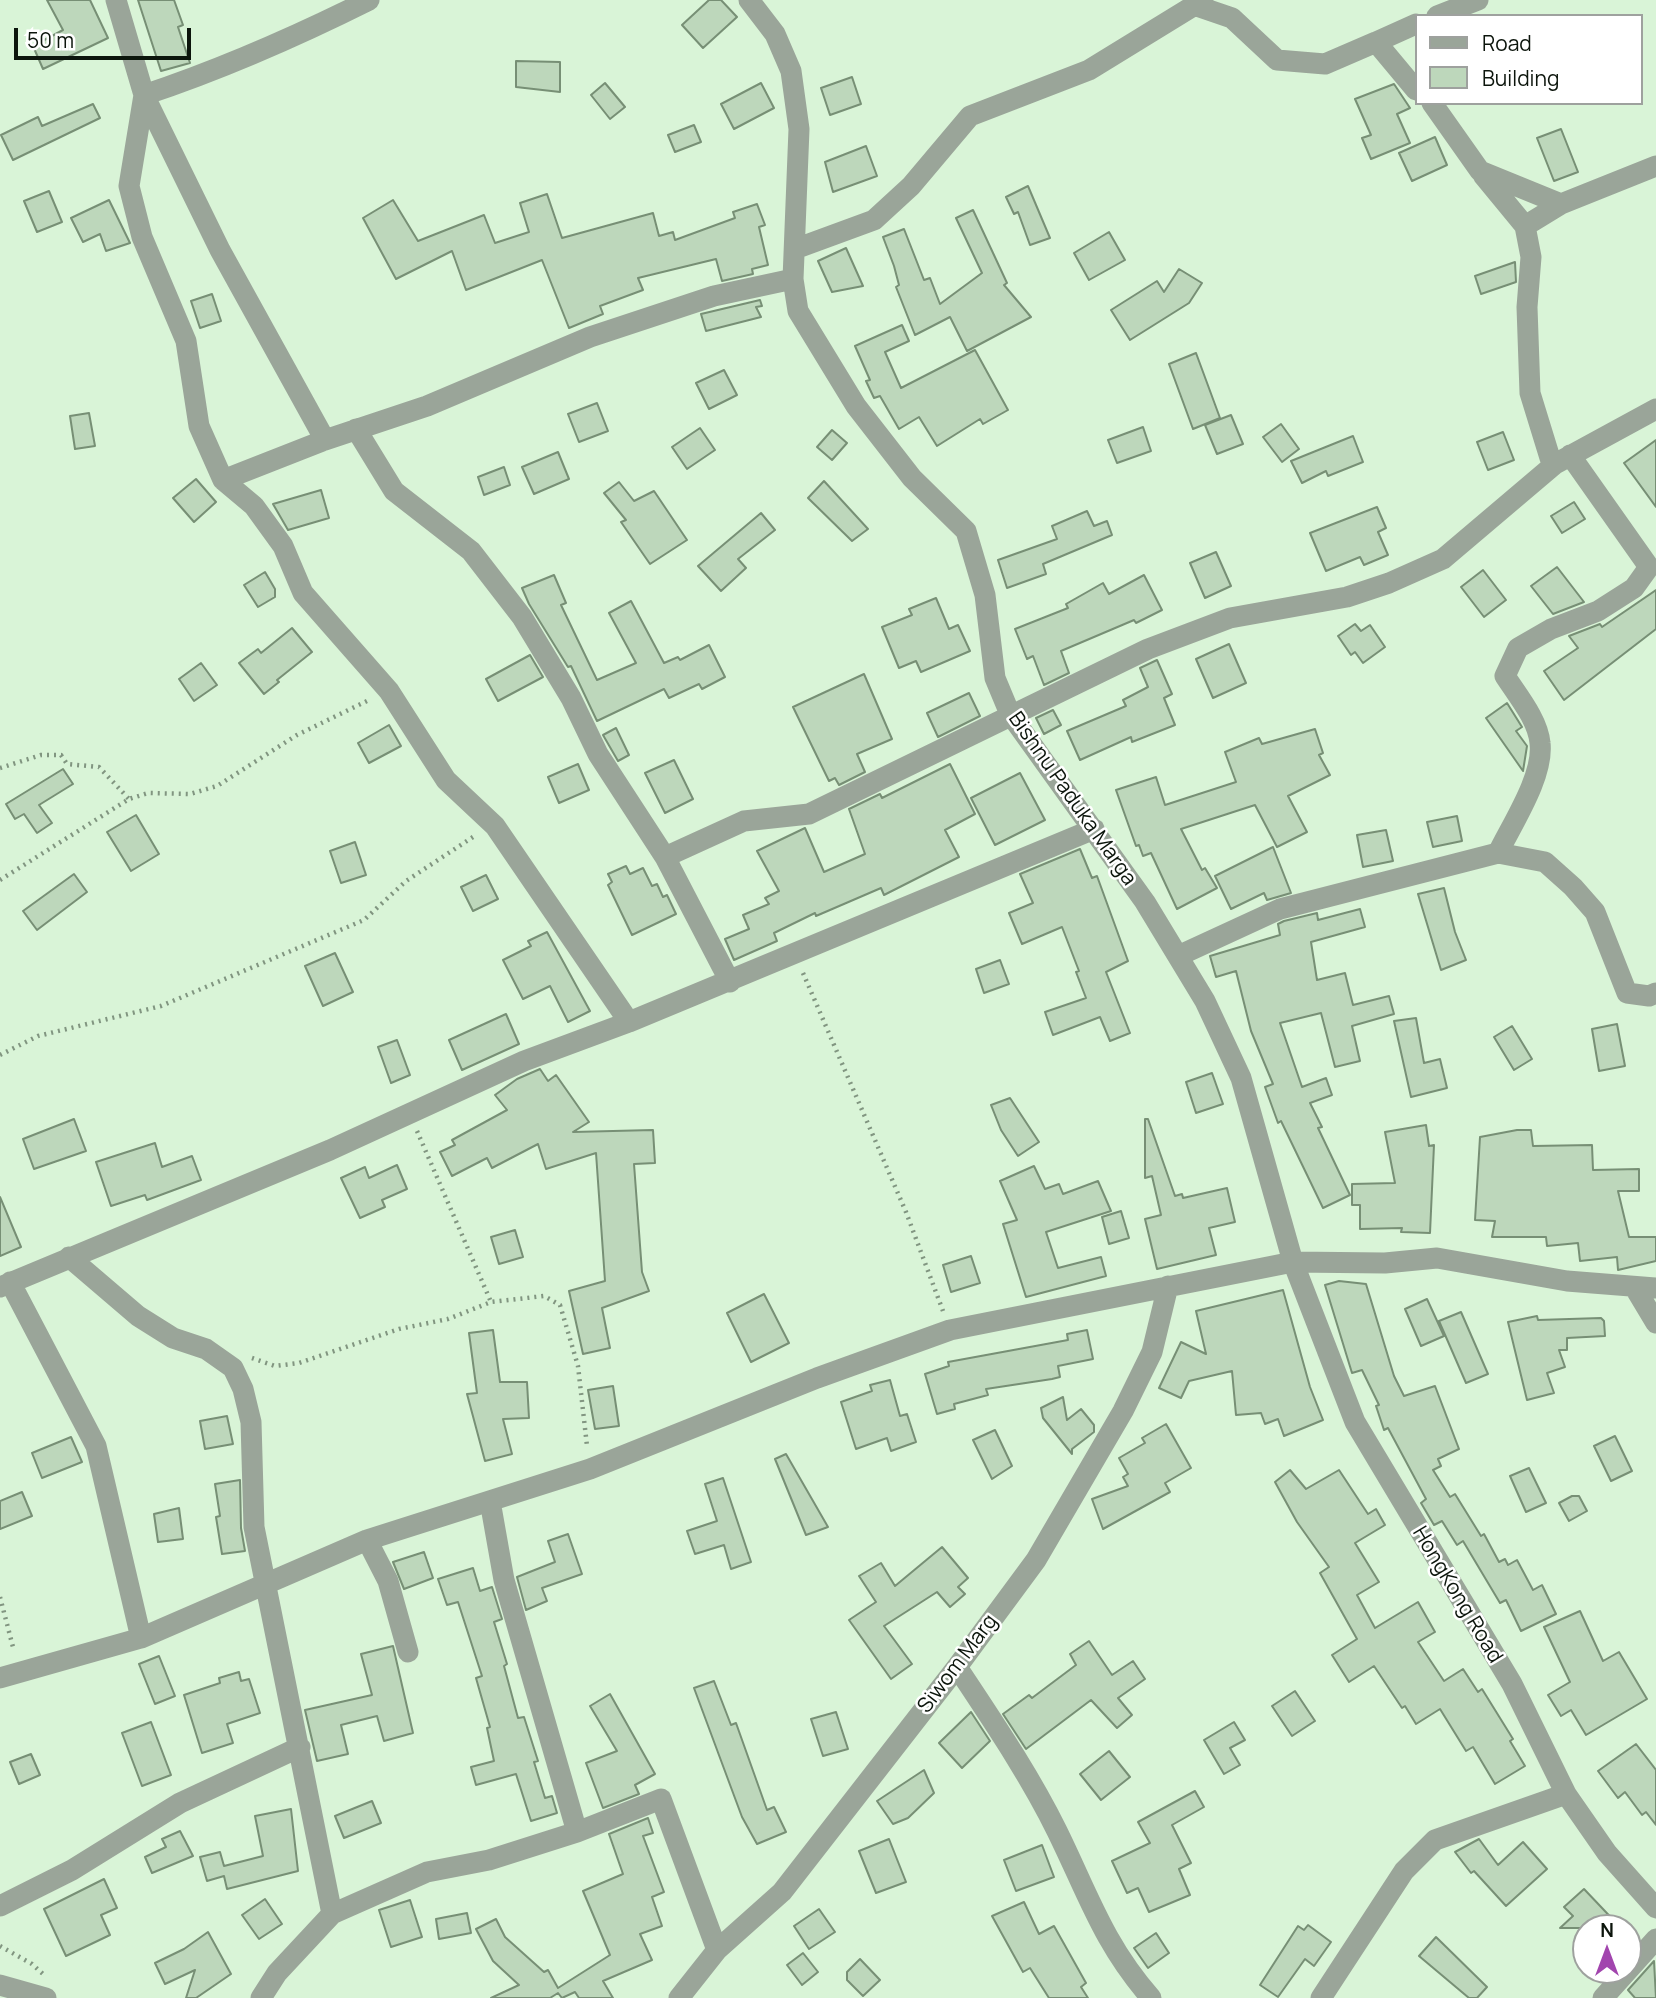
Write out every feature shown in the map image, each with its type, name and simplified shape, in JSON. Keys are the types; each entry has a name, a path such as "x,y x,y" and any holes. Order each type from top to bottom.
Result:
{"street":[{"path":"116,0 144,95 220,250 324,440"},
{"path":"144,95 279,45 369,0"},
{"name":"Bishnu Paduka Marga","path":"749,0 775,34 791,71 799,129 793,279 798,312 856,406 912,478 966,531 985,596 995,678 1010,715 1145,902 1205,1001 1241,1078 1293,1262"},
{"path":"1442,14 1478,0"},
{"path":"795,249 874,219 911,186 970,116 1089,70 1200,3 1232,18 1277,60 1325,64 1414,25"},
{"path":"1376,42 1414,88"},
{"path":"144,95 129,186 142,237 186,341 199,426 223,480 254,506 283,546 303,593 389,691 446,780 493,824 629,1022"},
{"path":"1433,105 1480,171 1525,226 1531,257 1527,307 1530,393 1550,458 1562,459 1649,567 1634,588 1598,611 1551,629 1518,648 1505,676 1534,724 1541,743 1538,769 1497,853"},
{"path":"1525,226 1561,204 1656,166"},
{"path":"1480,171 1561,204"},
{"path":"223,480 324,440 428,406 590,337 714,296 793,279"},
{"path":"665,857 744,821 809,814 1148,649 1230,618 1347,597 1389,583 1443,559 1562,459 1656,409"},
{"path":"356,429 394,491 471,551 522,617 571,698 598,754 665,857 730,982"},
{"path":"141,1638 96,1446 5,1284 224,1196 524,1061 730,982 1094,829"},
{"path":"1178,956 1280,909 1497,853 1545,862 1595,912 1626,993 1649,996 1656,993"},
{"path":"69,1257 138,1316 173,1338 206,1349 233,1368 243,1389 251,1422 254,1527 332,1914"},
{"path":"9,1675 141,1638 367,1540 590,1469 817,1378 950,1330 1293,1262 1385,1263 1437,1258 1567,1281 1645,1288 1656,1323"},
{"name":"HongKong Road","path":"1293,1262 1356,1422 1512,1684 1566,1794 1607,1853 1656,1908"},
{"name":"Siwom Marg","path":"679,1998 717,1950 782,1892 957,1667 1036,1560 1123,1410 1152,1352 1168,1286"},
{"path":"490,1501 504,1580 577,1832"},
{"path":"367,1540 388,1581 408,1652"},
{"path":"957,1667 999,1730 1057,1830 1090,1908 1121,1963 1150,1998"},
{"path":"0,1906 72,1870 180,1803 300,1747"},
{"path":"1321,1998 1404,1871 1435,1840 1566,1794"},
{"path":"261,1998 277,1973 332,1914 427,1872 489,1860 577,1832 661,1800 717,1950"},
{"path":"1603,1998 1656,1939"},
{"path":"0,1985 46,1998"}],"path":[{"path":"0,880 129,799 148,793 190,794 217,786 297,735 389,691"},
{"path":"0,768 41,755 61,755 67,764 99,767 129,799"},
{"path":"0,1055 38,1036 161,1006 364,920 406,881 493,824"},
{"path":"794,953 906,1212 950,1330"},
{"path":"412,1113 449,1209 491,1302"},
{"path":"243,1354 275,1366 299,1363 399,1329 447,1319 491,1302 544,1296 560,1304 578,1366 590,1469"},
{"path":"0,1597 9,1675"}],"building":[{"path":"47,0 90,0 108,38 43,69 33,46 63,30"},
{"path":"138,0 174,0 183,25 178,27 190,63 161,71"},
{"path":"709,0 721,0 737,17 703,48 682,25"},
{"path":"516,61 560,62 560,92 516,87"},
{"path":"852,77 861,104 830,115 821,88"},
{"path":"605,83 625,107 610,119 591,95"},
{"path":"761,83 774,108 734,129 721,104"},
{"path":"1394,84 1410,108 1397,114 1410,143 1371,159 1362,138 1371,135 1355,99"},
{"path":"93,104 100,118 13,160 1,135 38,117 42,126"},
{"path":"694,125 701,142 675,152 668,135"},
{"path":"1561,129 1578,172 1554,181 1537,138"},
{"path":"1435,137 1447,165 1412,181 1399,153"},
{"path":"866,146 877,176 833,192 825,162"},
{"path":"1028,186 1050,238 1030,245 1018,212 1014,214 1006,197"},
{"path":"49,191 62,222 37,232 24,201"},
{"path":"547,194 562,238 653,213 659,236 673,232 675,240 735,218 733,212 757,204 765,225 759,227 768,265 752,269 753,274 722,281 716,259 638,278 643,290 600,306 603,314 569,328 542,260 466,290 452,251 396,279 363,218 393,200 418,241 484,215 495,243 529,232 520,203"},
{"path":"109,200 130,243 106,251 100,234 83,242 71,218"},
{"path":"973,210 1007,283 1004,285 1031,317 967,351 950,317 915,335 896,287 899,285 883,237 904,229 924,280 930,278 940,304 982,273 956,218"},
{"path":"1109,232 1125,260 1089,280 1074,253"},
{"path":"846,248 863,286 832,292 818,261"},
{"path":"1515,262 1516,282 1481,294 1475,276"},
{"path":"1179,269 1202,283 1189,303 1130,340 1111,310 1157,281 1164,292"},
{"path":"212,294 221,321 200,328 191,301"},
{"path":"760,300 762,306 756,307 761,317 706,331 701,314"},
{"path":"902,325 909,341 885,352 901,388 975,350 1008,410 983,424 980,419 937,446 919,417 899,429 880,396 874,398 866,381 870,380 855,346"},
{"path":"1196,353 1220,418 1193,429 1169,364"},
{"path":"724,370 737,395 709,409 696,383"},
{"path":"597,403 608,431 579,442 568,414"},
{"path":"89,413 95,446 75,449 70,416"},
{"path":"1231,415 1243,444 1217,454 1205,425"},
{"path":"1281,424 1299,449 1282,462 1263,437"},
{"path":"1143,427 1151,451 1117,463 1108,440"},
{"path":"700,428 715,450 687,469 672,447"},
{"path":"832,430 847,443 832,460 817,447"},
{"path":"1503,432 1514,460 1488,470 1477,442"},
{"path":"1353,436 1363,462 1328,476 1326,471 1302,483 1291,461"},
{"path":"1656,440 1656,507 1624,463"},
{"path":"558,452 569,479 534,494 522,467"},
{"path":"504,467 510,485 484,495 478,477"},
{"path":"196,479 216,502 194,522 173,498"},
{"path":"824,481 868,529 852,541 808,498"},
{"path":"619,482 634,501 654,491 687,540 650,564 621,522 626,520 604,493"},
{"path":"321,490 329,518 288,530 273,504"},
{"path":"1574,502 1585,519 1562,533 1551,516"},
{"path":"1377,507 1386,528 1378,532 1388,555 1364,565 1360,557 1326,571 1310,533"},
{"path":"1087,511 1094,526 1107,521 1112,535 1043,564 1046,574 1007,588 998,560 1057,539 1052,526"},
{"path":"761,513 775,530 738,559 746,568 721,591 698,566"},
{"path":"1216,552 1231,586 1205,598 1190,563"},
{"path":"1557,567 1584,602 1553,614 1531,586"},
{"path":"1483,570 1506,600 1484,617 1461,587"},
{"path":"265,572 275,589 275,597 258,607 244,585"},
{"path":"554,575 566,603 561,605 597,680 636,663 609,613 631,601 664,663 678,657 680,660 709,645 725,677 702,689 699,684 669,698 664,689 597,721 571,666 568,667 522,588"},
{"path":"1144,575 1162,610 1136,623 1134,620 1061,651 1069,673 1044,685 1033,656 1027,659 1015,629 1068,608 1066,604 1103,583 1109,594"},
{"path":"1656,590 1656,629 1564,700 1544,671 1578,648 1569,636 1600,624 1602,627"},
{"path":"936,598 949,629 958,625 970,651 921,672 916,661 899,668 882,627 912,615 909,609"},
{"path":"1355,624 1361,631 1370,625 1385,647 1363,663 1355,652 1351,655 1338,636"},
{"path":"292,628 312,652 264,694 239,663 258,649 261,653"},
{"path":"1229,644 1246,683 1213,698 1196,659"},
{"path":"530,655 543,677 498,701 486,679"},
{"path":"1157,660 1172,694 1164,698 1175,725 1132,742 1131,737 1080,760 1067,731 1126,706 1123,700 1148,687 1140,668"},
{"path":"201,663 217,685 194,701 179,679"},
{"path":"864,674 892,739 857,754 865,772 839,785 835,778 829,781 793,707"},
{"path":"969,693 980,716 938,737 927,713"},
{"path":"1507,703 1522,727 1516,731 1527,746 1523,771 1486,718"},
{"path":"1053,710 1061,725 1044,734 1036,718"},
{"path":"389,725 401,746 369,763 358,743"},
{"path":"616,728 629,755 618,761 603,735"},
{"path":"1315,729 1323,753 1319,755 1330,775 1288,796 1307,832 1277,847 1255,805 1181,829 1202,870 1205,868 1217,888 1177,909 1151,853 1143,856 1139,845 1136,846 1116,790 1156,777 1165,805 1236,782 1225,752 1259,738 1262,744"},
{"path":"674,760 693,799 665,813 645,773"},
{"path":"578,764 589,790 559,803 548,777"},
{"path":"950,764 975,814 945,830 959,857 884,895 881,888 816,916 815,913 774,933 777,941 734,960 725,939 749,929 743,915 769,904 765,898 779,891 757,851 805,828 824,872 865,854 849,809 880,794 882,798"},
{"path":"63,769 73,784 39,805 52,823 37,833 24,814 15,819 6,804"},
{"path":"1020,773 1045,820 995,845 971,798"},
{"path":"136,815 159,854 131,871 107,832"},
{"path":"1457,816 1462,841 1433,847 1427,822"},
{"path":"1386,830 1393,861 1363,867 1357,835"},
{"path":"355,842 366,875 341,883 330,851"},
{"path":"1273,847 1291,893 1267,900 1264,893 1231,909 1215,876"},
{"path":"1080,849 1092,878 1097,876 1128,961 1106,972 1130,1033 1110,1041 1100,1017 1053,1035 1045,1012 1086,998 1076,972 1079,971 1062,927 1022,944 1009,913 1033,903 1020,874"},
{"path":"626,866 630,874 643,868 652,886 657,884 663,897 667,895 676,914 632,935 608,885 612,882 608,874"},
{"path":"74,874 87,892 37,930 23,911"},
{"path":"486,875 498,899 473,911 461,887"},
{"path":"1444,888 1455,932 1466,960 1441,970 1418,894"},
{"path":"1360,909 1365,927 1311,942 1317,980 1345,973 1353,1005 1389,996 1394,1014 1352,1026 1360,1061 1335,1067 1321,1013 1280,1023 1302,1087 1326,1078 1332,1095 1310,1103 1322,1127 1318,1128 1350,1195 1323,1208 1281,1121 1278,1123 1265,1087 1273,1084 1251,1031 1236,971 1216,977 1210,956 1280,935 1278,924 1284,921 1317,913 1318,920"},
{"path":"547,932 590,1011 568,1022 550,986 523,999 503,960 531,946 528,941"},
{"path":"335,953 353,992 323,1006 305,966"},
{"path":"1000,960 1009,984 984,993 976,969"},
{"path":"506,1014 519,1044 462,1070 449,1040"},
{"path":"1416,1018 1424,1063 1440,1059 1447,1088 1411,1097 1394,1021"},
{"path":"1617,1024 1625,1066 1599,1071 1592,1029"},
{"path":"1512,1026 1532,1059 1514,1070 1494,1037"},
{"path":"397,1040 410,1075 391,1083 378,1047"},
{"path":"540,1069 548,1081 556,1075 589,1122 573,1132 653,1130 655,1163 634,1164 642,1272 649,1291 602,1308 610,1348 583,1354 569,1291 605,1281 596,1153 546,1169 538,1144 492,1168 487,1158 452,1176 440,1152 455,1145 452,1140 507,1110 495,1095 517,1079"},
{"path":"1212,1073 1223,1104 1196,1113 1186,1082"},
{"path":"1010,1098 1039,1142 1018,1156 1001,1130 991,1105"},
{"path":"74,1119 86,1151 34,1169 23,1139"},
{"path":"1145,1119 1148,1119 1175,1196 1182,1194 1183,1198 1227,1188 1235,1222 1209,1228 1216,1255 1157,1269 1145,1219 1161,1215 1152,1176 1145,1178"},
{"path":"1426,1125 1429,1146 1434,1145 1430,1233 1401,1232 1402,1228 1360,1229 1360,1205 1352,1205 1352,1184 1395,1183 1385,1132"},
{"path":"1531,1130 1533,1146 1592,1145 1593,1170 1639,1169 1639,1191 1618,1191 1629,1237 1656,1237 1656,1261 1618,1270 1617,1257 1580,1261 1578,1243 1547,1246 1546,1237 1492,1237 1495,1221 1475,1220 1480,1137"},
{"path":"155,1143 162,1167 192,1156 201,1180 147,1200 145,1195 111,1206 96,1162"},
{"path":"397,1165 407,1189 382,1200 385,1207 360,1218 341,1178 365,1167 369,1178"},
{"path":"1034,1166 1045,1189 1059,1184 1063,1194 1098,1181 1111,1211 1046,1232 1058,1268 1101,1257 1106,1276 1026,1297 1003,1224 1017,1220 1000,1181"},
{"path":"0,1197 21,1247 0,1256"},
{"path":"1121,1211 1129,1238 1109,1244 1102,1217"},
{"path":"515,1230 523,1257 499,1264 491,1237"},
{"path":"971,1256 980,1283 951,1292 943,1265"},
{"path":"1339,1281 1366,1284 1394,1376 1404,1396 1435,1386 1459,1449 1438,1459 1441,1466 1433,1470 1450,1497 1455,1494 1481,1536 1484,1534 1499,1562 1505,1559 1508,1565 1517,1560 1533,1590 1542,1585 1556,1614 1521,1631 1506,1600 1500,1603 1463,1541 1457,1545 1442,1521 1434,1525 1421,1503 1426,1499 1388,1428 1384,1430 1376,1406 1379,1405 1362,1370 1352,1373 1325,1285"},
{"path":"1283,1290 1310,1387 1323,1420 1284,1436 1278,1419 1265,1424 1261,1413 1236,1415 1232,1371 1189,1381 1181,1398 1159,1388 1181,1342 1206,1354 1196,1311"},
{"path":"764,1294 789,1343 751,1362 727,1313"},
{"path":"1427,1299 1444,1336 1421,1346 1405,1309"},
{"path":"1461,1312 1488,1374 1466,1383 1439,1321"},
{"path":"1537,1316 1538,1320 1601,1318 1604,1321 1605,1336 1567,1338 1567,1350 1559,1350 1565,1367 1547,1373 1554,1393 1527,1400 1508,1322"},
{"path":"493,1330 500,1382 527,1382 529,1418 503,1419 512,1454 485,1461 467,1394 477,1393 469,1333"},
{"path":"1087,1330 1093,1359 1058,1366 1060,1377 986,1389 988,1395 954,1404 955,1409 937,1414 925,1374 949,1366 948,1362 1068,1340 1067,1334"},
{"path":"890,1380 900,1416 907,1414 916,1442 891,1451 887,1438 856,1449 841,1402 872,1391 870,1385"},
{"path":"613,1386 619,1426 595,1429 588,1390"},
{"path":"1063,1397 1067,1420 1081,1409 1094,1425 1094,1432 1072,1449 1072,1454 1043,1418 1041,1408"},
{"path":"227,1416 233,1444 205,1449 200,1421"},
{"path":"1166,1424 1191,1468 1165,1483 1170,1492 1103,1529 1092,1499 1128,1486 1123,1477 1128,1474 1119,1458 1145,1443 1142,1438"},
{"path":"995,1430 1012,1466 992,1479 973,1440"},
{"path":"1615,1436 1632,1471 1611,1481 1594,1446"},
{"path":"71,1437 82,1462 42,1478 32,1453"},
{"path":"786,1454 828,1527 806,1535 775,1459"},
{"path":"1529,1468 1546,1503 1526,1512 1510,1476"},
{"path":"1290,1470 1306,1489 1339,1470 1368,1514 1376,1509 1385,1525 1355,1543 1379,1582 1357,1595 1375,1628 1418,1602 1435,1632 1418,1642 1444,1681 1463,1669 1478,1692 1482,1689 1513,1739 1510,1741 1525,1766 1495,1784 1473,1747 1466,1751 1440,1709 1416,1724 1374,1666 1349,1682 1332,1655 1357,1639 1320,1573 1329,1567 1297,1522 1275,1482"},
{"path":"723,1478 751,1562 731,1569 724,1545 695,1554 687,1531 717,1521 705,1484"},
{"path":"240,1480 241,1528 245,1551 222,1554 216,1517 220,1516 215,1484"},
{"path":"22,1492 32,1516 0,1529 0,1501"},
{"path":"1572,1496 1579,1496 1587,1511 1569,1521 1559,1503"},
{"path":"179,1508 183,1539 158,1542 154,1514"},
{"path":"568,1534 582,1574 542,1588 547,1601 526,1610 517,1577 555,1562 548,1541"},
{"path":"942,1547 968,1578 958,1587 965,1594 950,1607 937,1592 884,1626 912,1664 891,1679 849,1620 876,1602 859,1576 881,1563 895,1586"},
{"path":"424,1552 433,1578 404,1589 393,1562"},
{"path":"473,1568 480,1591 492,1587 502,1619 494,1622 507,1664 504,1666 518,1718 524,1717 538,1761 534,1762 545,1798 552,1796 557,1813 531,1821 516,1774 476,1785 471,1767 494,1761 487,1728 490,1727 476,1678 482,1676 458,1602 447,1605 438,1579"},
{"path":"1580,1611 1603,1661 1619,1652 1647,1699 1586,1735 1571,1710 1561,1716 1548,1695 1570,1682 1544,1627"},
{"path":"1089,1641 1112,1675 1133,1661 1145,1679 1118,1698 1132,1715 1117,1728 1091,1700 1026,1749 1003,1714 1029,1695 1032,1698 1076,1665 1070,1654"},
{"path":"393,1646 413,1733 384,1741 377,1716 341,1725 348,1754 317,1761 305,1710 372,1695 361,1654"},
{"path":"159,1656 175,1696 155,1704 139,1664"},
{"path":"239,1672 241,1681 249,1679 260,1713 227,1724 233,1743 202,1753 184,1695 220,1683 219,1678"},
{"path":"714,1681 731,1725 736,1723 767,1810 774,1807 786,1832 757,1844 742,1817 694,1688"},
{"path":"1295,1691 1315,1721 1292,1736 1272,1706"},
{"path":"610,1694 655,1774 635,1785 639,1794 603,1808 586,1763 617,1751 590,1706"},
{"path":"836,1712 848,1749 823,1756 811,1719"},
{"path":"971,1712 990,1741 962,1768 939,1743"},
{"path":"151,1722 171,1775 142,1786 122,1733"},
{"path":"1234,1722 1245,1740 1230,1748 1240,1765 1224,1774 1204,1740"},
{"path":"1636,1744 1656,1770 1656,1825 1646,1812 1642,1815 1625,1792 1618,1798 1598,1771"},
{"path":"1109,1751 1130,1777 1101,1800 1080,1774"},
{"path":"31,1754 40,1775 19,1784 10,1762"},
{"path":"924,1770 934,1793 908,1818 893,1824 877,1801"},
{"path":"1195,1791 1204,1807 1172,1825 1191,1863 1179,1869 1190,1895 1149,1912 1138,1888 1127,1893 1112,1861 1150,1843 1138,1822"},
{"path":"372,1801 381,1823 344,1838 335,1816"},
{"path":"291,1809 298,1871 227,1889 224,1876 207,1881 200,1857 220,1852 224,1866 263,1856 255,1816"},
{"path":"648,1818 653,1833 643,1836 664,1892 652,1897 662,1926 640,1934 652,1960 603,1981 613,1998 579,1998 575,1992 562,1998 558,1993 550,1998 491,1998 519,1985 493,1961 476,1929 496,1919 505,1937 544,1972 548,1970 558,1988 610,1955 583,1891 623,1874 609,1834"},
{"path":"180,1831 193,1856 152,1873 145,1857 166,1847 162,1839"},
{"path":"889,1839 906,1882 876,1893 859,1851"},
{"path":"1479,1839 1498,1865 1523,1842 1547,1869 1506,1906 1474,1871 1471,1873 1455,1852"},
{"path":"1042,1845 1054,1877 1016,1891 1004,1860"},
{"path":"104,1879 117,1908 101,1915 110,1935 66,1956 44,1909"},
{"path":"1584,1889 1608,1914 1572,1915 1564,1907"},
{"path":"265,1899 282,1924 259,1939 242,1915"},
{"path":"410,1900 422,1937 391,1947 379,1910"},
{"path":"1024,1902 1039,1934 1054,1926 1086,1983 1081,1987 1088,1998 1049,1998 1030,1968 1023,1972 992,1916"},
{"path":"819,1909 835,1932 809,1949 794,1926"},
{"path":"467,1913 471,1933 439,1939 436,1919"},
{"path":"1572,1917 1572,1928 1560,1928"},
{"path":"1308,1925 1331,1942 1314,1966 1305,1959 1278,1997 1260,1985 1298,1926 1304,1930"},
{"path":"208,1932 231,1974 196,1998 186,1998 195,1970 165,1984 155,1963 184,1949"},
{"path":"1156,1933 1169,1953 1148,1968 1134,1948"},
{"path":"1436,1937 1487,1987 1477,1998 1469,1998 1419,1956"},
{"path":"803,1953 818,1972 802,1985 787,1965"},
{"path":"860,1959 880,1980 863,1996 847,1980 847,1972"},
{"path":"1654,1961 1656,1998 1635,1998 1628,1990 1633,1984 1642,1984 1642,1974"}]}
